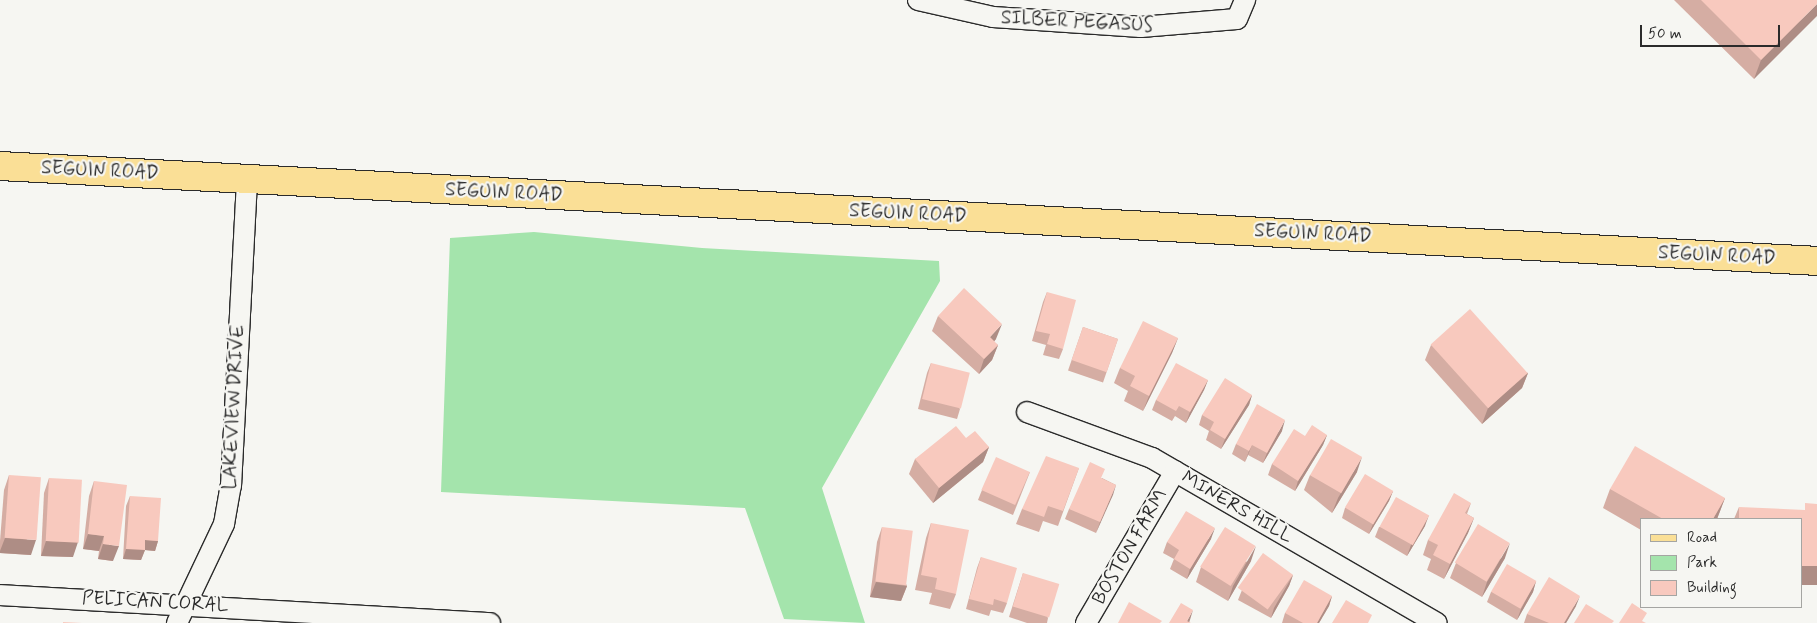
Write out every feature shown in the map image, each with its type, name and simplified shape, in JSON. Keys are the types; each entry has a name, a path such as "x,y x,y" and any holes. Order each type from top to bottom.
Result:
{"main road":[{"name":"SEGUIN ROAD","path":"0,166 1817,261"}],"street":[{"name":"SILBER PEGASUS","path":"918,0 1141,27 1237,19 1245,0"},
{"name":"LAKEVIEW DRIVE","path":"177,623 224,524 231,486 247,180"},
{"name":"MINERS HILL","path":"1027,412 1128,447 1175,471 1437,623"},
{"name":"BOSTON FARM","path":"1086,623 1175,471"},
{"name":"PELICAN CORAL","path":"0,595 188,603 442,622 490,623"}],"green space":[{"path":"534,232 702,248 939,261 940,281 822,488 865,623 784,619 745,508 441,492 450,238"}],"building":[{"path":"1701,0 1817,0 1817,4 1761,60"},
{"path":"964,288 1002,324 990,337 998,345 984,359 938,316"},
{"path":"1047,292 1076,300 1063,349 1047,344 1050,334 1036,331"},
{"path":"1470,309 1528,373 1488,408 1431,344"},
{"path":"1143,321 1178,338 1149,396 1130,386 1135,376 1120,368"},
{"path":"1083,327 1118,339 1107,372 1072,360"},
{"path":"931,363 970,373 961,409 922,399"},
{"path":"1176,363 1208,380 1190,412 1179,406 1176,411 1156,400"},
{"path":"1225,378 1252,395 1225,439 1210,430 1214,422 1202,415"},
{"path":"1257,404 1285,420 1267,453 1252,445 1249,451 1236,444"},
{"path":"1312,425 1327,435 1298,481 1272,464 1294,429 1305,436"},
{"path":"956,426 966,438 975,431 989,447 939,488 915,459"},
{"path":"1331,439 1362,457 1341,493 1310,475"},
{"path":"1635,446 1725,498 1714,518 1661,518 1610,489"},
{"path":"1046,456 1079,468 1063,511 1048,506 1044,517 1022,509"},
{"path":"996,457 1030,472 1015,505 981,490"},
{"path":"1090,462 1105,469 1101,478 1116,485 1100,522 1069,509"},
{"path":"1365,474 1393,491 1373,524 1345,507"},
{"path":"9,475 41,477 37,540 5,538"},
{"path":"49,478 82,480 79,543 46,541"},
{"path":"94,481 127,485 119,546 103,544 104,536 88,534"},
{"path":"1454,493 1471,503 1465,513 1474,518 1450,564 1433,555 1438,545 1428,540"},
{"path":"130,496 161,498 158,541 145,540 145,550 126,549"},
{"path":"1396,497 1429,515 1413,545 1380,527"},
{"path":"1805,503 1817,504 1817,566 1802,566 1802,518 1739,518 1739,507 1805,510"},
{"path":"1186,511 1215,528 1190,569 1174,559 1179,550 1167,542"},
{"path":"931,523 969,530 956,594 935,589 937,578 921,575"},
{"path":"1478,524 1510,543 1487,582 1455,563"},
{"path":"882,527 913,531 906,585 875,582"},
{"path":"1225,527 1256,546 1231,586 1200,567"},
{"path":"1263,553 1293,575 1268,610 1238,588"},
{"path":"981,557 1017,568 1007,603 994,599 993,605 969,599"},
{"path":"1507,564 1536,581 1520,609 1491,592"},
{"path":"1023,573 1059,584 1049,618 1013,606"},
{"path":"1549,577 1580,596 1564,623 1549,623 1527,614"},
{"path":"1304,580 1332,596 1317,623 1303,623 1285,613"},
{"path":"1346,600 1372,615 1368,623 1332,623"},
{"path":"1129,602 1162,621 1160,623 1118,623"},
{"path":"1181,603 1193,610 1187,621 1191,623 1169,623"},
{"path":"1632,603 1647,613 1642,621 1646,623 1619,623"},
{"path":"1586,604 1614,621 1612,623 1574,623"}]}
